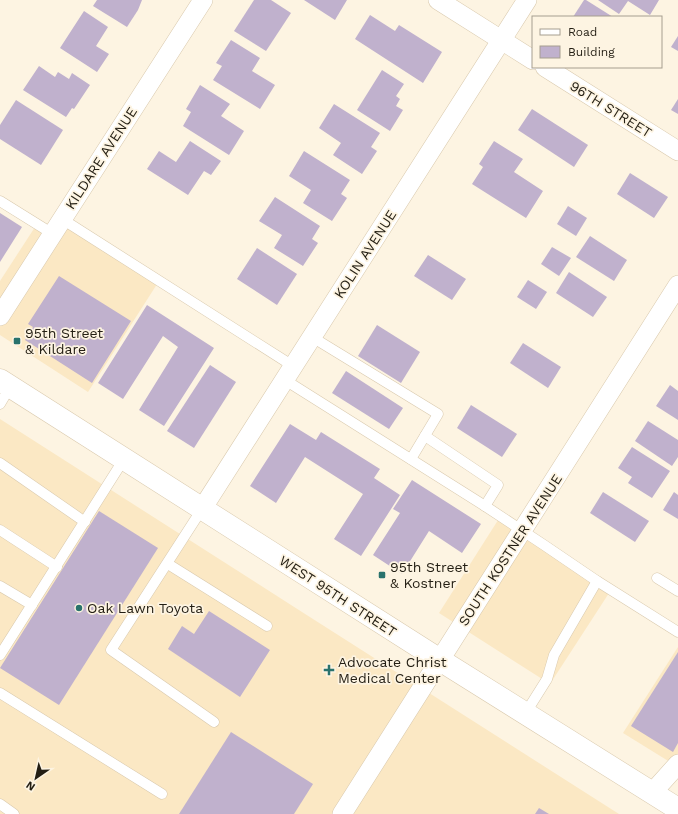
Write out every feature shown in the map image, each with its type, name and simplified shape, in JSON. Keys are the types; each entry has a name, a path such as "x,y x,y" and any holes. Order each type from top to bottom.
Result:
{"main road":[{"name":"WEST 95TH STREET","path":"3,390 124,459 525,714 678,809"}],"street":[{"name":"KILDARE AVENUE","path":"0,316 203,0"},
{"path":"438,0 532,59"},
{"name":"KOLIN AVENUE","path":"202,509 527,0"},
{"name":"96TH STREET","path":"547,68 678,151"},
{"name":"SOUTH KOSTNER AVENUE","path":"342,814 678,285"},
{"path":"652,793 678,764"}],"lane":[{"path":"0,201 57,226 289,373 410,459 678,632"},
{"path":"312,337 438,414 410,459"},
{"path":"425,436 498,485 485,506"},
{"path":"0,655 124,459"},
{"path":"0,463 85,522"},
{"path":"202,509 168,564 111,650 214,722"},
{"path":"0,530 57,566"},
{"path":"168,564 268,626"},
{"path":"658,578 678,591"},
{"path":"525,714 546,679 554,655 597,581"},
{"path":"0,586 32,605"},
{"path":"0,693 162,794"},
{"path":"0,804 14,814"}],"shaded area":[{"path":"62,219 159,281 88,392 0,335 0,281 37,224 53,234"},
{"path":"0,419 302,612 619,814 0,814"},
{"path":"500,517 611,590 550,684 439,613"},
{"path":"678,647 678,767 623,733"}],"building":[{"path":"97,0 142,0 138,10 127,27 93,6"},
{"path":"254,0 271,0 291,13 266,51 234,31"},
{"path":"304,0 347,0 335,20"},
{"path":"584,0 586,0 611,16 574,16"},
{"path":"598,0 659,0 650,15 628,1 619,14"},
{"path":"84,11 108,27 96,46 109,54 97,72 60,48"},
{"path":"370,15 395,31 399,25 442,52 423,83 355,39"},
{"path":"678,36 678,51 671,47"},
{"path":"231,40 260,58 252,71 275,85 260,109 213,80 222,66 216,63"},
{"path":"39,66 55,77 58,72 69,79 72,73 90,85 74,109 72,108 66,117 23,90"},
{"path":"382,70 404,84 396,96 400,99 396,106 403,110 390,131 357,110"},
{"path":"200,85 230,104 221,116 244,131 229,155 183,126 191,112 186,109"},
{"path":"678,99 678,114 671,110"},
{"path":"16,100 63,130 41,165 0,139 0,125"},
{"path":"334,104 380,133 371,147 377,151 362,174 333,155 341,143 319,128"},
{"path":"532,109 588,145 574,167 518,130"},
{"path":"190,141 221,161 211,175 204,171 188,195 147,169 159,151 176,162"},
{"path":"494,141 523,159 514,172 543,191 526,218 472,184 483,167 479,164"},
{"path":"304,151 350,180 341,194 347,198 332,221 303,203 311,190 289,176"},
{"path":"630,173 668,197 654,218 617,194"},
{"path":"275,197 320,226 312,239 318,243 303,266 274,248 282,235 259,221"},
{"path":"568,206 587,218 576,236 557,224"},
{"path":"0,213 22,227 0,262"},
{"path":"590,236 627,260 614,281 576,257"},
{"path":"552,247 571,258 559,276 541,264"},
{"path":"257,248 297,274 277,305 237,279"},
{"path":"428,255 466,279 452,300 414,276"},
{"path":"569,272 607,297 593,317 556,293"},
{"path":"59,276 131,321 92,383 25,340 33,327 28,324"},
{"path":"528,280 547,292 536,309 517,297"},
{"path":"147,305 214,348 164,426 139,410 178,347 163,336 123,399 98,383"},
{"path":"377,325 420,352 401,383 358,356"},
{"path":"523,343 561,367 548,388 510,363"},
{"path":"210,365 236,382 194,448 167,431"},
{"path":"346,371 403,408 389,429 332,393"},
{"path":"670,385 678,391 678,420 656,406"},
{"path":"471,405 517,434 502,457 457,428"},
{"path":"648,421 678,440 678,457 672,466 635,441"},
{"path":"290,424 316,440 321,432 380,469 374,478 400,495 361,556 334,539 363,494 305,457 276,503 250,486"},
{"path":"632,447 670,471 652,498 628,483 632,477 618,468"},
{"path":"412,480 481,524 462,553 429,531 402,574 373,555 400,513 393,509"},
{"path":"603,492 649,521 635,542 590,513"},
{"path":"674,492 678,495 678,519 663,510"},
{"name":"Oak Lawn Toyota","path":"99,511 158,548 59,705 0,668"},
{"path":"209,611 270,650 240,697 168,649 182,626 194,634"},
{"path":"678,652 678,743 673,752 631,726"},
{"path":"231,732 313,784 294,814 179,814"},
{"path":"539,808 549,814 535,814"}],"place":[{"name":"95th Street & Kildare","path":"17,341"},
{"name":"95th Street & Kostner","path":"382,575"},
{"name":"Oak Lawn Toyota","path":"79,608"},
{"name":"Advocate Christ Medical Center","path":"329,670"}]}
